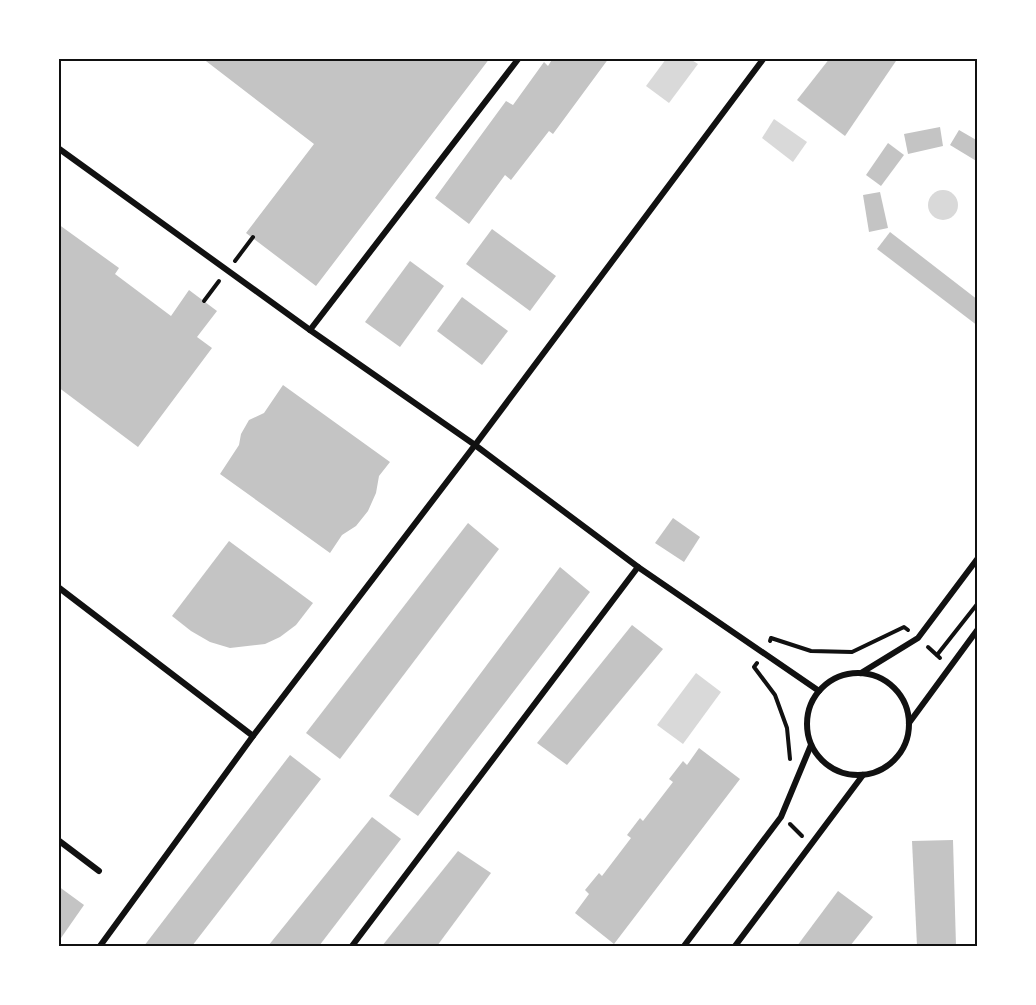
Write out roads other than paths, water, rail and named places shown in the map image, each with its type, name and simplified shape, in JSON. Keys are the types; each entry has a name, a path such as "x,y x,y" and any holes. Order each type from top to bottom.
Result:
{"street":[{"path":"310,330 519,58"},
{"path":"100,946 253,736 475,445 764,58"},
{"path":"58,148 310,330 475,445 638,567 819,691"},
{"path":"861,673 918,639 978,558"},
{"path":"352,946 638,567"},
{"path":"58,587 253,736"},
{"path":"909,723 978,629"},
{"path":"861,673 873,675 894,689 902,699 909,723 907,738 896,758 878,771 863,775 850,775 827,765 818,756 807,732 807,717 811,704 819,691 837,677 861,673"},
{"path":"684,946 781,817 811,745"},
{"path":"735,946 863,775"},
{"path":"58,840 99,871"}]}
